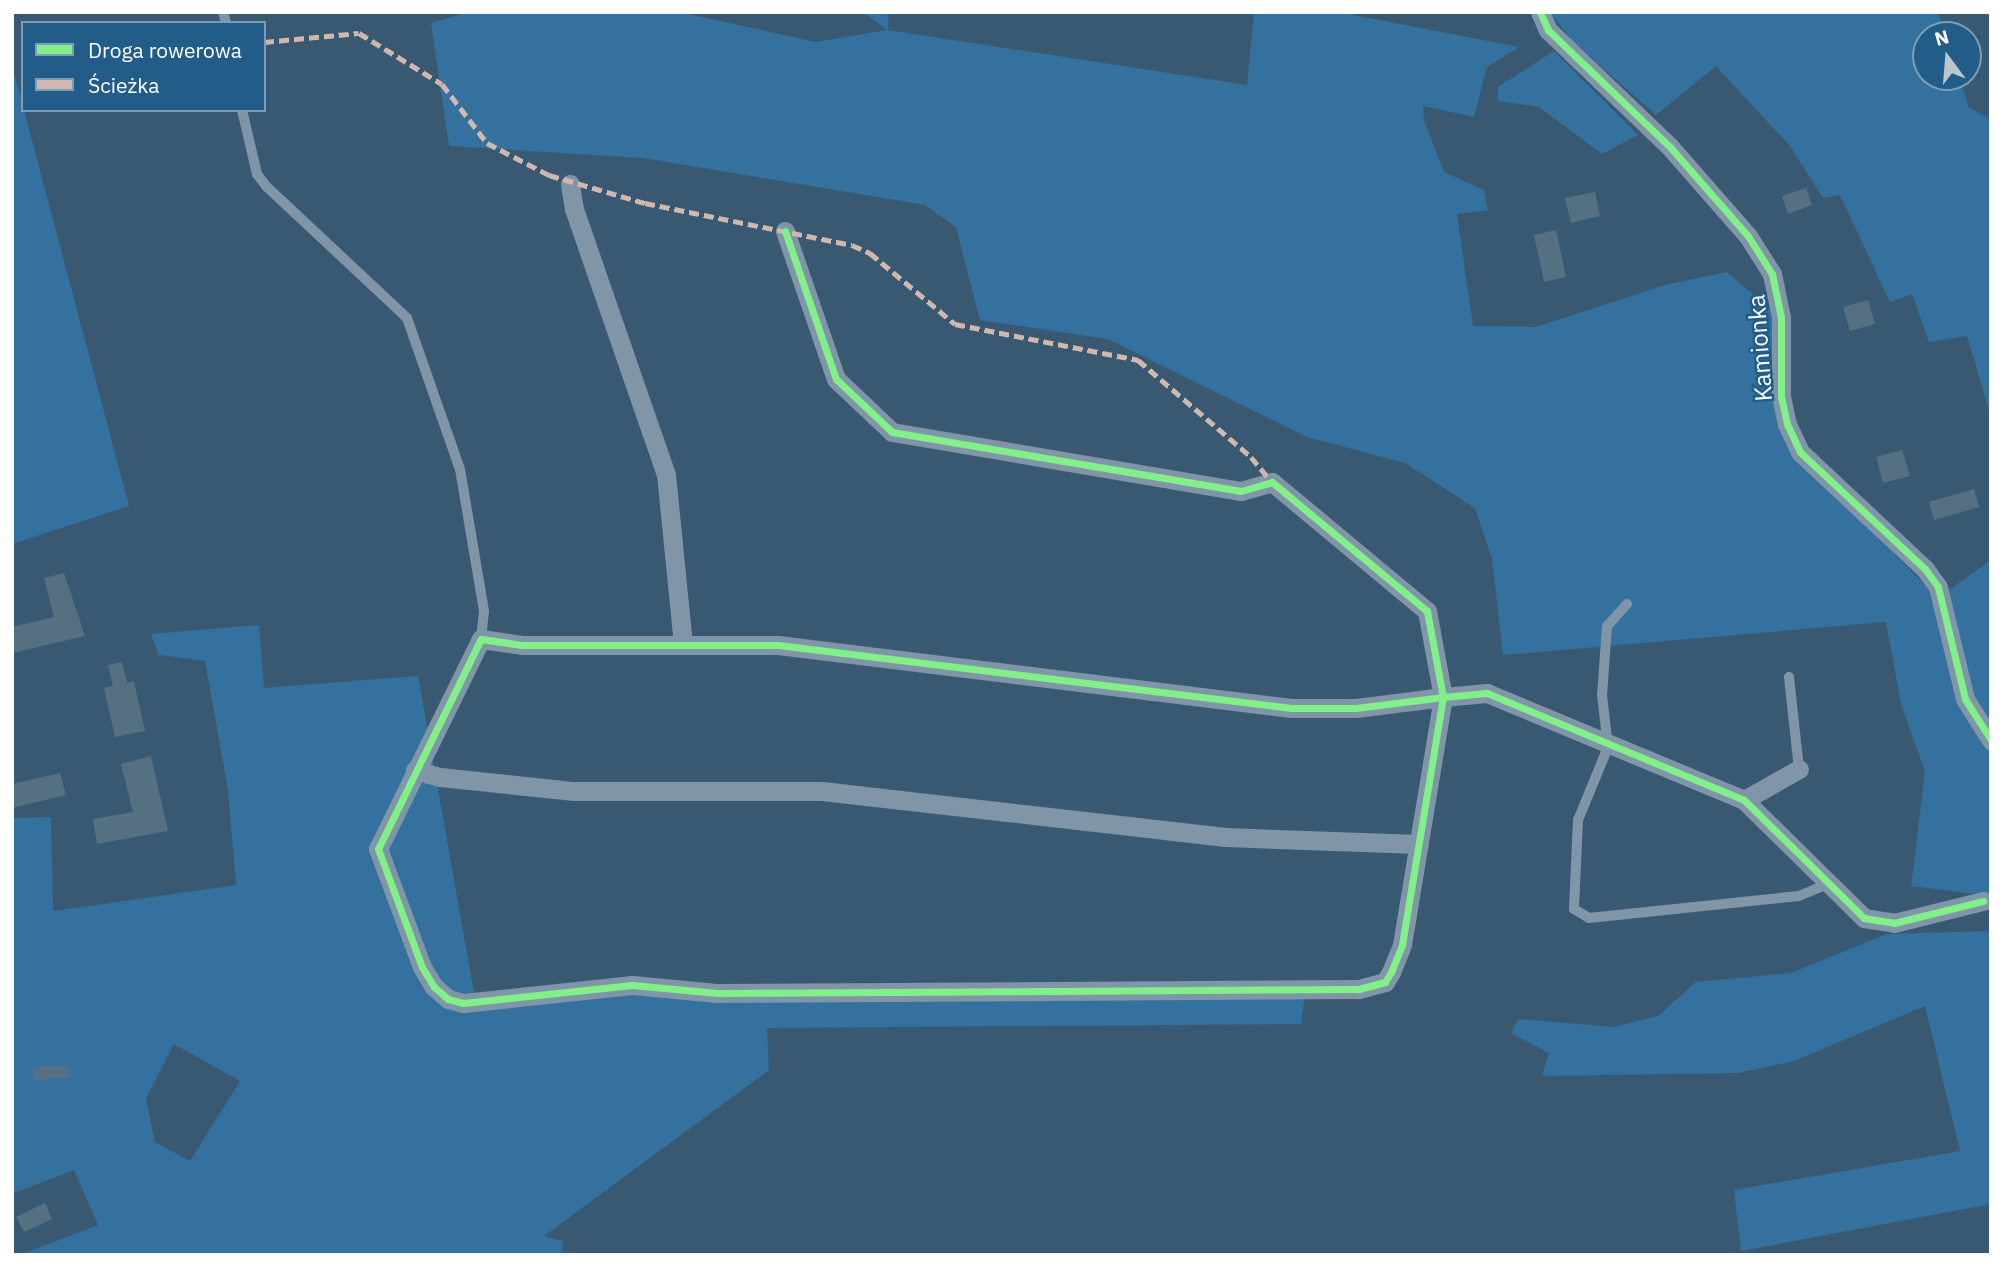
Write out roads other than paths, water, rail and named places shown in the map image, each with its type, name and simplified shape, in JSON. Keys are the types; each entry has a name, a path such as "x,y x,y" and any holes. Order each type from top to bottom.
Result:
{"street":[{"name":"Kamionka","path":"1540,12 1548,30 1678,156 1748,236 1772,274 1780,317 1781,396 1787,424 1800,452 1925,569 1938,587 1965,699 1991,740"},
{"path":"570,184 574,209 666,474 683,644"},
{"path":"785,231 836,379 879,423 915,438 1241,491 1272,481 1427,611 1443,697 1402,945 1391,972 1385,982 1358,989 718,993 632,985 463,1003 448,999 434,988 422,967 378,849 481,639 522,645 778,645 1291,708 1356,708 1443,697 1487,693 1608,747 1744,800 1864,918 1894,923 1987,902"},
{"path":"1744,800 1799,769"},
{"path":"415,770 440,777 575,791 822,791 1225,837 1419,844"}],"lane":[{"path":"243,112 257,174 265,186 407,318 460,469 484,611 481,639"},
{"path":"1627,604 1607,626 1602,695 1608,747 1578,820 1574,909 1589,918 1799,896 1827,884"},
{"path":"1789,677 1799,769"}]}
